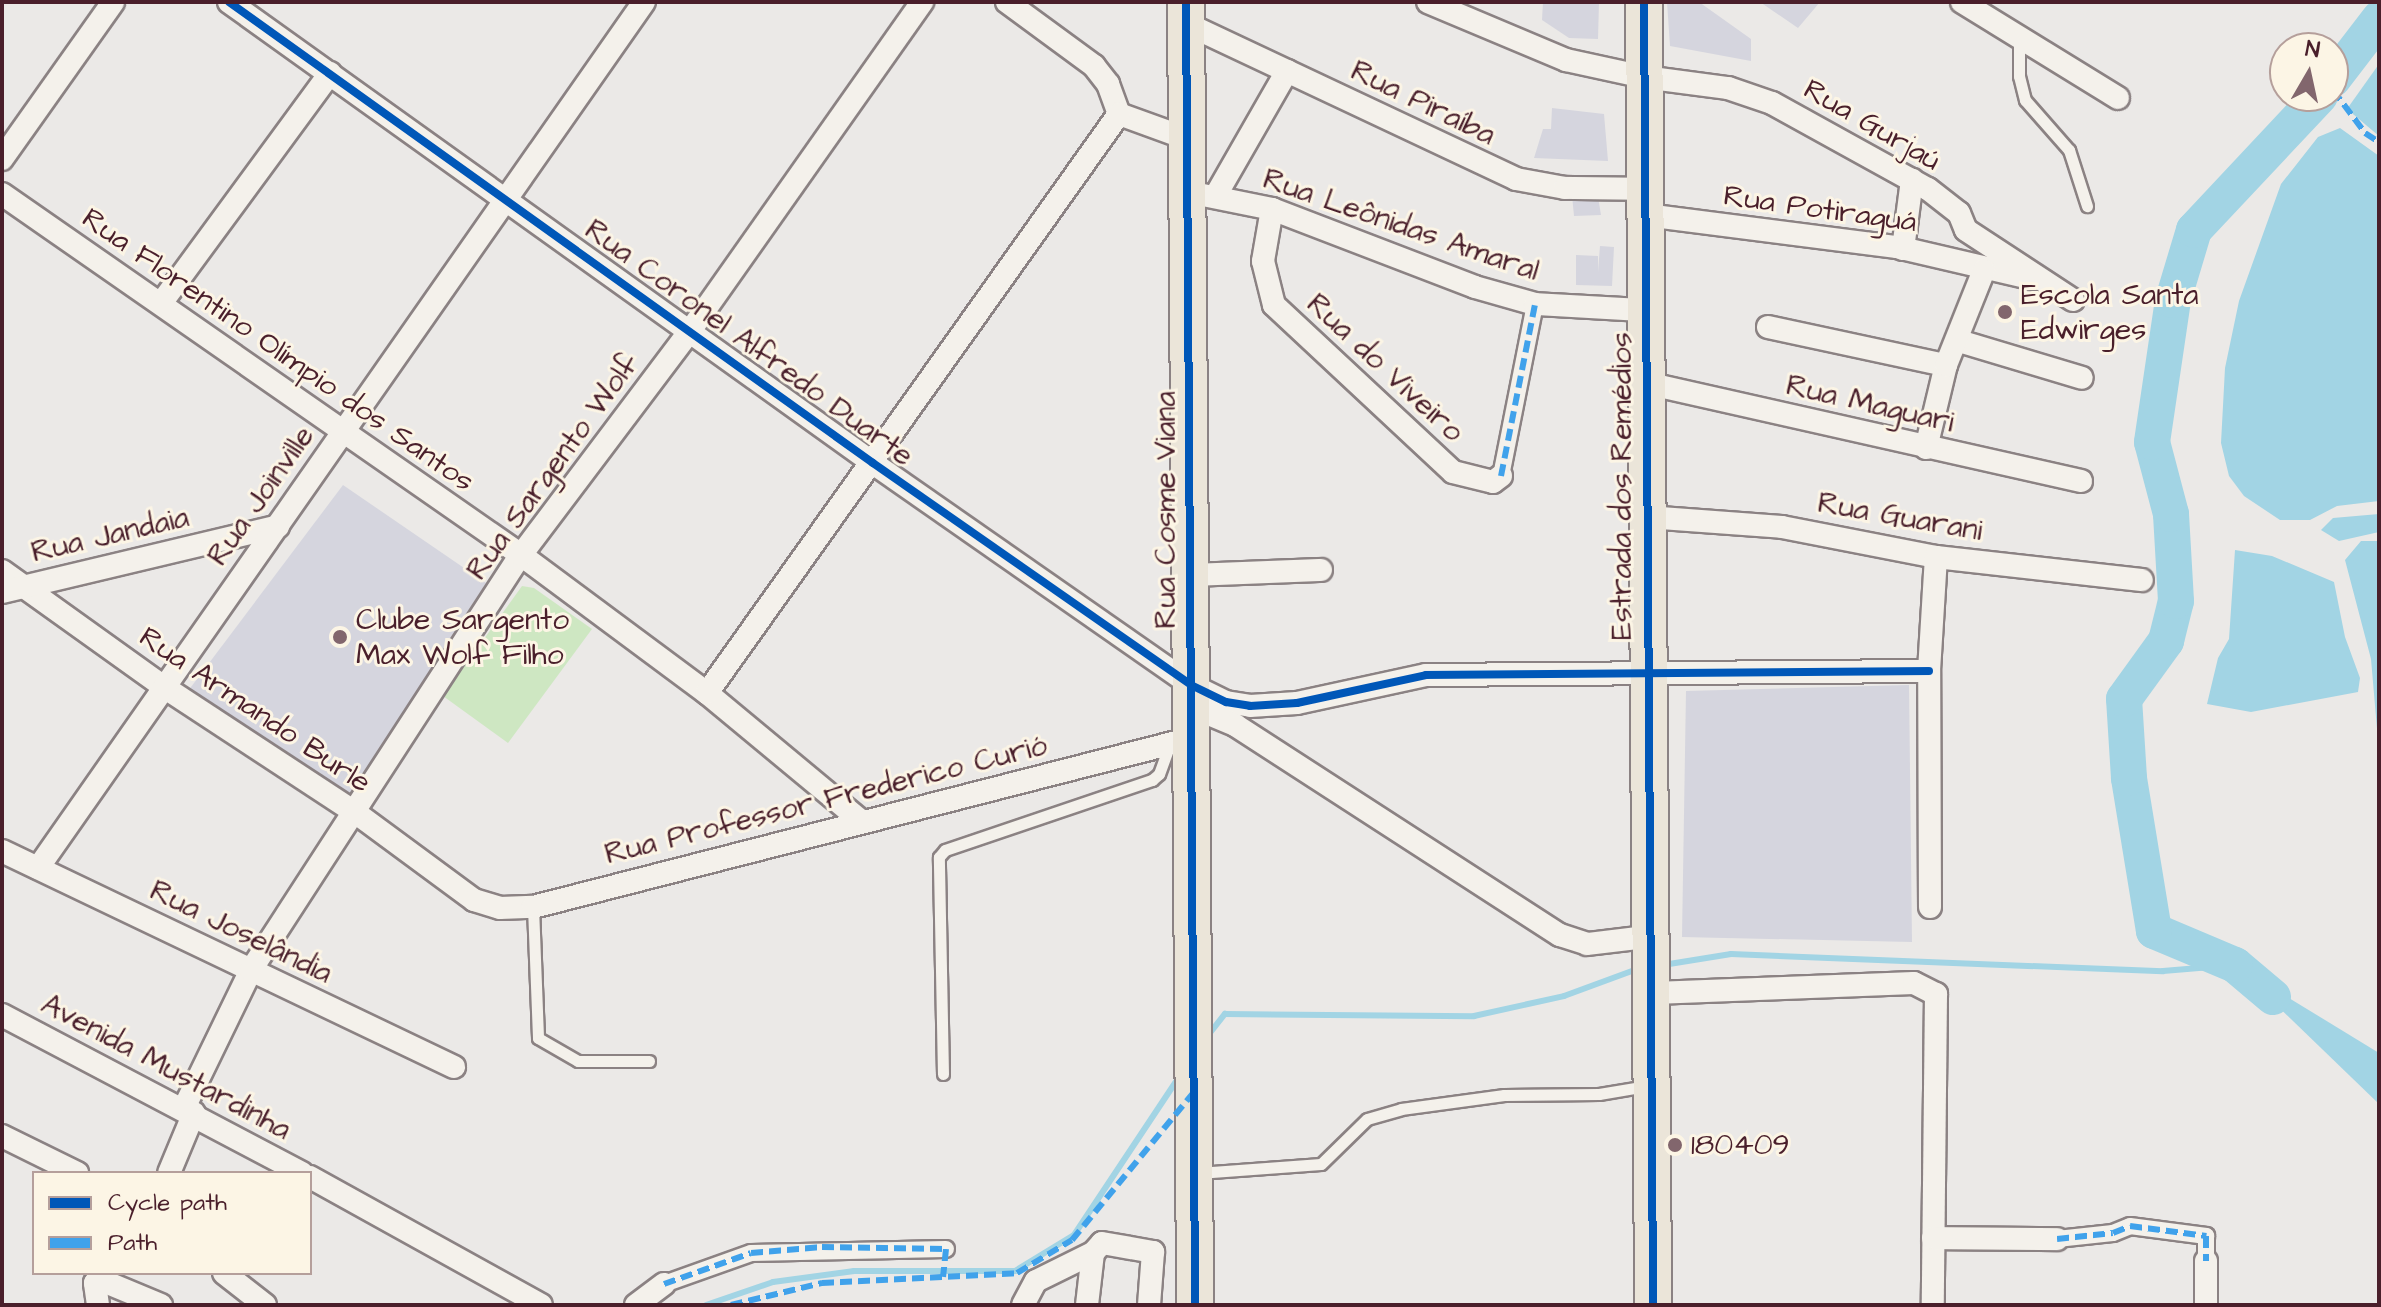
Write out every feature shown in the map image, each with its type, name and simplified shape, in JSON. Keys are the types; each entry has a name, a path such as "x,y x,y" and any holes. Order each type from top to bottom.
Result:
{"main road":[{"name":"Estrada dos Remédios","path":"1644,2 1647,674 1654,944 1653,1305"},
{"name":"Rua Cosme Viana","path":"1187,13 1188,139 1202,193 1186,718 1198,1078 1195,1305"}],"street":[{"path":"2,159 113,2"},
{"name":"Rua Coronel Alfredo Duarte","path":"229,2 873,463 1186,718 1250,706 1297,703 1426,675 1647,674"},
{"name":"Rua Sargento Wolf","path":"170,1171 189,1110 251,970 521,555 690,331 922,2"},
{"path":"1007,2 1094,66 1108,84 1119,114 1188,139"},
{"name":"Rua Gurjaú","path":"1428,2 1533,50 1644,77 1749,92 1912,180 1959,213 1966,230 2073,300"},
{"path":"1962,2 2118,98"},
{"name":"Rua Joinville","path":"38,868 506,200 638,4"},
{"name":"Rua Piraíba","path":"1187,13 1287,71 1516,179 1646,202"},
{"path":"1202,193 1287,71"},
{"path":"162,302 330,73"},
{"path":"707,693 1119,114"},
{"path":"1903,249 1912,180"},
{"name":"Rua Leônidas Amaral","path":"1202,193 1272,209 1535,304 1644,310"},
{"name":"Rua Florentino Olímpio dos Santos","path":"2,194 162,302 342,434 521,555 707,693 860,820"},
{"name":"Rua Potiraguá","path":"1646,202 1903,249 1984,270"},
{"name":"Rua do Viveiro","path":"1272,209 1263,261 1274,305 1453,472 1493,482 1501,476"},
{"path":"1926,448 1946,365 1959,341 1984,270"},
{"name":"Rua Gurjaú","path":"1984,270 2043,281"},
{"path":"1501,476 1535,304"},
{"path":"1768,327 1946,365"},
{"path":"1959,341 2082,378"},
{"name":"Rua Maguari","path":"1646,383 2081,481"},
{"name":"Rua Guarani","path":"1647,517 1782,527 1936,557 2142,580"},
{"name":"Rua Jandaia","path":"13,589 278,526"},
{"path":"1930,907 1929,671 1936,557"},
{"path":"1190,575 1321,570"},
{"name":"Rua Armando Burle","path":"2,571 13,589 356,813 474,900"},
{"path":"1647,674 1929,671"},
{"path":"1186,718 1235,725 1560,935 1587,944 1654,944"},
{"name":"Rua Professor Frederico Curió","path":"474,900 500,908 533,907 860,820 1186,718"},
{"name":"Rua Joselândia","path":"2,851 454,1067"},
{"path":"1654,991 1914,983 1936,994 1933,1305"},
{"name":"Avenida Mustardinha","path":"2,1015 189,1110 298,1171"},
{"path":"2,1136 73,1171"},
{"name":"Avenida Mustardinha","path":"312,1178 541,1305"},
{"path":"1933,1238 2057,1239 2130,1226 2206,1236 2206,1305"},
{"path":"1023,1305 1036,1281 1093,1253 1102,1243 1149,1248 1155,1259 1149,1305"},
{"path":"636,1305 664,1284 751,1253 946,1249"},
{"path":"1087,1305 1093,1253"},
{"path":"227,1275 265,1305"},
{"path":"98,1305 94,1289 99,1281 161,1305"}],"lane":[{"path":"2019,37 2019,76 2025,100 2069,150 2087,206"},
{"path":"943,1074 939,857 945,850 1152,780 1159,774 1186,718"},
{"path":"533,907 538,1038 578,1061 649,1061"},
{"path":"1197,1173 1321,1164 1367,1119 1401,1109 1654,1085"}],"green space":[{"path":"522,586 534,588 592,629 508,743 443,696"}],"water":[{"path":"2379,64 2379,136 2349,111 2349,106"},
{"path":"2340,128 2379,156 2379,501 2337,506 2310,520 2280,520 2244,496 2229,476 2221,443 2225,368 2239,301 2281,184 2318,137"},
{"path":"2379,514 2379,532 2339,541 2321,530 2333,518"},
{"path":"2361,541 2379,541 2379,752 2371,659 2345,560"},
{"path":"2235,550 2272,556 2334,582 2345,637 2360,678 2358,692 2251,712 2207,704 2218,658 2229,639"},
{"path":"2235,965 2379,1053 2379,1104"}],"building":[{"path":"1543,2 1599,2 1598,39 1569,38 1542,20"},
{"path":"1667,2 1699,2 1751,39 1751,61 1670,46"},
{"path":"1760,2 1820,2 1798,28"},
{"path":"1552,108 1604,114 1608,161 1534,158 1543,129 1551,129"},
{"path":"1572,195 1598,197 1601,215 1574,216"},
{"path":"1600,246 1614,247 1612,286 1576,285 1576,255 1598,256 1598,272"},
{"name":"Clube Sargento Max Wolf Filho","path":"343,485 486,583 349,798 188,691"},
{"path":"1909,685 1912,942 1682,937 1686,691"}],"waterway":[{"path":"2349,58 2379,19"},
{"path":"2273,997 2235,965 2154,931 2129,778 2124,699 2166,641 2176,601 2171,514 2152,442 2173,300 2194,230 2305,112"},
{"path":"1663,965 1731,954 2163,971 2235,965"},
{"path":"1206,1038 1225,1014 1474,1016 1564,996 1640,968"},
{"path":"706,1305 773,1282 854,1271 1015,1271 1074,1235 1179,1077"}],"marked path":[{"path":"2349,112 2365,133 2379,142"},
{"path":"1501,476 1535,304"},
{"path":"731,1305 822,1283 1017,1273 1072,1240 1193,1093"},
{"path":"2057,1239 2113,1233 2130,1226 2206,1236 2206,1261"},
{"path":"664,1284 751,1253 822,1247 946,1249 943,1277"}],"cycle path":[{"path":"229,2 873,463 1191,685 1226,702 1250,706 1297,703 1426,675 1929,671"},
{"path":"1186,2 1195,1305"},
{"path":"1644,2 1653,1305"}],"place":[{"name":"Escola Santa Edwirges","path":"2005,312"},
{"name":"Clube Sargento Max Wolf Filho","path":"340,637"},
{"name":"180409","path":"1675,1145"}]}
